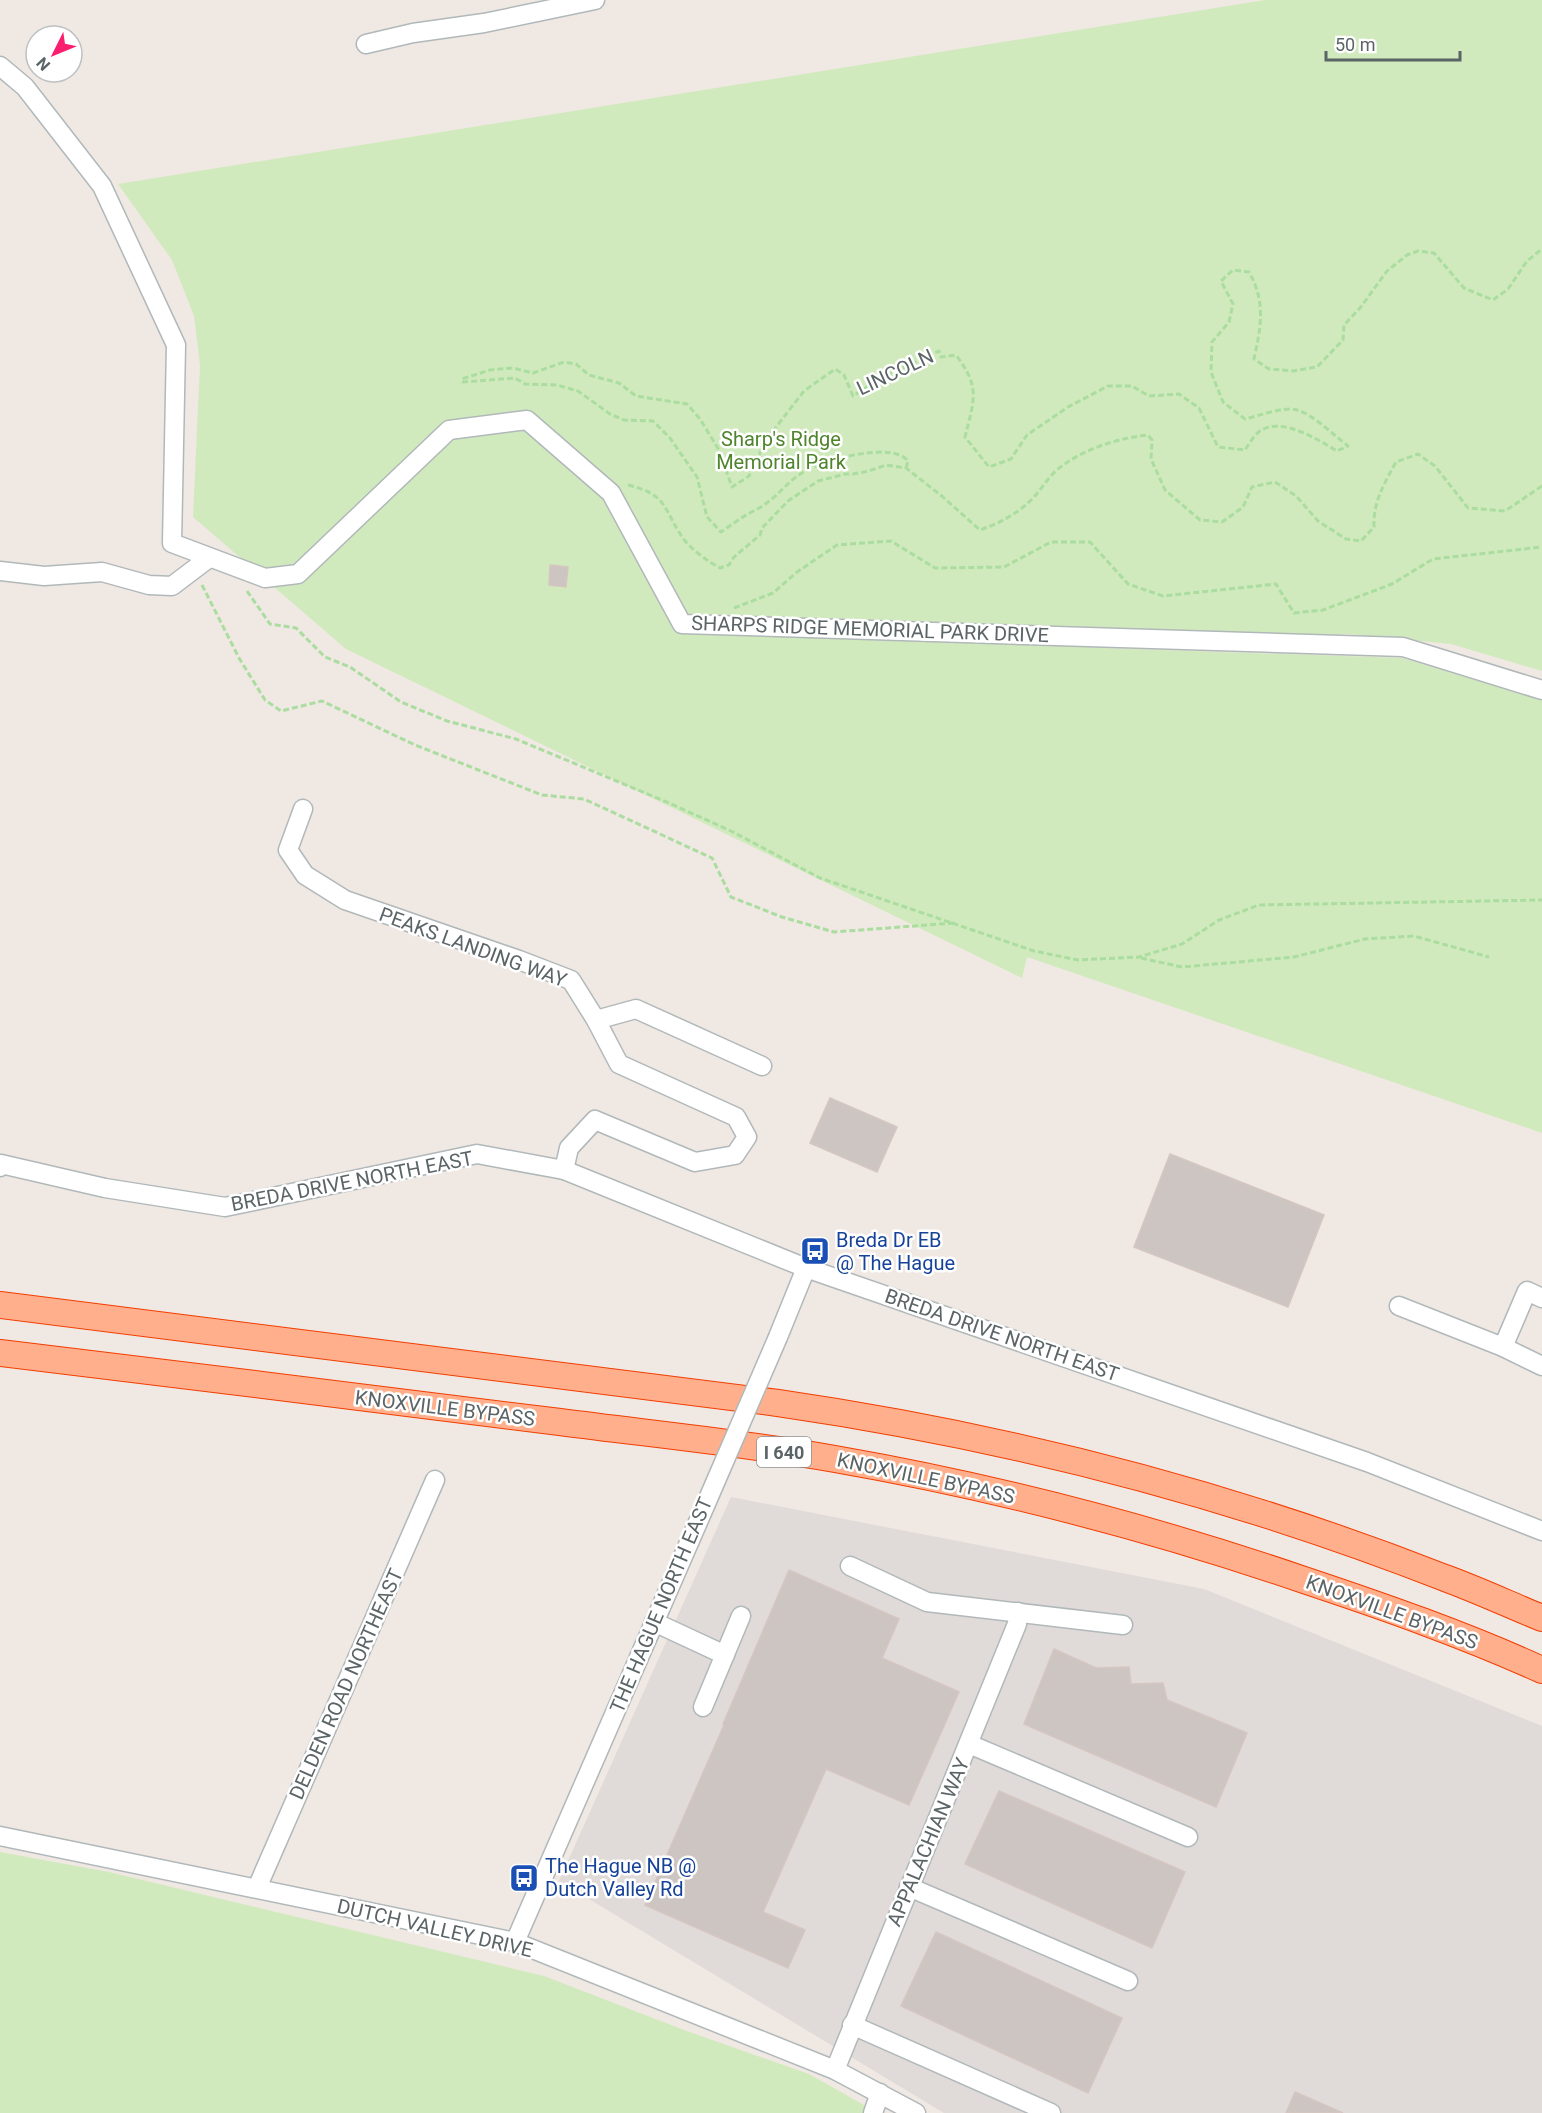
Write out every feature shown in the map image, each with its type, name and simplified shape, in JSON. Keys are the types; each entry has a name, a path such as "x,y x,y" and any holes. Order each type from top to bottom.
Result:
{"highway":[{"name":"I 640","path":"0,1305 618,1382 863,1416 1091,1465 1222,1502 1337,1539 1445,1578 1542,1618"},
{"name":"KNOXVILLE BYPASS","path":"0,1353 690,1439 834,1459 942,1480 1041,1502 1147,1530 1252,1562 1445,1629 1542,1670"}],"street":[{"path":"366,44 413,33 484,23 595,0"},
{"name":"SHARPS RIDGE MEMORIAL PARK DRIVE","path":"0,66 25,87 102,186 176,345 172,543 209,558 264,578 298,574 449,430 527,420 611,493 682,624 1403,647 1542,690"},
{"path":"0,571 44,576 102,572 149,585 172,586 209,558"},
{"name":"PEAKS LANDING WAY","path":"303,809 288,850 304,875 345,900 572,980 619,1064 736,1117 747,1137 735,1155 695,1162 595,1120 569,1148 564,1170"},
{"path":"596,1020 636,1009 762,1066"},
{"name":"BREDA DRIVE NORTH EAST","path":"1,1165 105,1188 225,1207 477,1154 564,1170 806,1268 1367,1462 1542,1531"},
{"name":"THE HAGUE NORTH EAST","path":"515,1942 806,1268"},
{"path":"1503,1347 1527,1291 1542,1298"},
{"path":"1399,1306 1503,1347 1542,1366"},
{"name":"DELDEN ROAD NORTHEAST","path":"257,1888 435,1480"},
{"path":"849,1566 927,1602 1123,1624"},
{"name":"APPALACHIAN WAY","path":"835,2070 1017,1624 1018,1612"},
{"path":"703,1707 741,1616"},
{"path":"654,1622 725,1654"},
{"path":"969,1744 1188,1838"},
{"name":"DUTCH VALLEY DRIVE","path":"0,1836 515,1942 835,2070 916,2113"},
{"path":"909,1887 1128,1981"},
{"path":"852,2025 1051,2113"},
{"path":"873,2113 880,2093"}],"path":[{"name":"LINCOLN","path":"906,468 908,461 904,457 888,451 831,460 798,476 765,504 721,532 707,517 697,477 670,438 653,421 624,420 610,414 578,391 557,385 525,384 515,378 463,382 462,379 490,370 513,368 532,373 564,362 576,364 589,375 619,383 636,396 687,404 700,419 719,450 732,487 749,476 766,440 804,391 835,369 844,375 853,396 881,378 939,351 941,357 956,356 965,367 972,383 975,397 965,437 989,467 1011,459 1027,435 1068,407 1108,386 1132,386 1149,396 1179,394 1199,408 1218,447 1245,450 1260,431 1271,427 1283,427 1295,429 1337,451 1348,446 1310,416 1296,409 1271,412 1245,419 1222,402 1211,372 1212,342 1229,321 1233,304 1221,281 1233,270 1249,272 1258,287 1261,303 1260,332 1254,359 1269,369 1293,371 1317,367 1343,340 1344,325 1360,308 1387,271 1407,255 1418,250 1434,253 1464,288 1493,300 1508,289 1527,261 1542,249"},
{"path":"611,493 624,484 643,488 656,495 668,509 686,542 700,555 720,568 729,565 743,548 760,535 762,528 788,501 818,481 869,471 886,465 906,468 980,530 1003,521 1032,499 1061,466 1097,447 1131,437 1148,435 1152,440 1151,459 1165,490 1200,520 1222,522 1243,507 1252,487 1275,482 1296,496 1318,521 1346,538 1361,542 1374,527 1374,511 1396,462 1418,454 1435,466 1468,508 1505,511 1542,486"},
{"path":"718,625 736,606 773,593 797,572 837,545 891,541 935,568 993,568 1004,567 1051,542 1090,542 1128,584 1163,596 1276,584 1294,613 1323,610 1392,584 1433,559 1542,547"},
{"path":"229,565 270,624 296,628 325,657 350,667 401,702 447,721 516,739 637,789 731,831 820,878 955,922 1034,951 1078,960 1139,957 1182,944 1219,920 1259,905 1542,900"},
{"path":"197,576 238,658 265,700 281,711 322,701 415,745 542,795 584,800 712,858 731,897 782,917 834,932 955,922"},
{"path":"1139,957 1182,967 1294,957 1365,939 1414,936 1489,957"}],"shaded area":[{"path":"731,1497 1204,1589 1542,1726 1542,2113 944,2113 559,1881"}],"green space":[{"name":"Sharp's Ridge Memorial Park","path":"1265,0 1542,0 1542,671 1451,644 1348,634 1103,648 1402,658 1542,700 1542,1133 1027,957 1022,978 346,649 193,517 200,365 194,316 172,260 118,184"},
{"path":"0,1852 109,1872 544,1976 684,2030 809,2074 878,2113 0,2113"}],"building":[{"path":"550,565 568,567 566,587 549,585"},
{"path":"830,1098 897,1127 877,1172 810,1143"},
{"path":"1170,1154 1324,1215 1288,1307 1134,1247"},
{"path":"789,1570 899,1619 882,1658 959,1692 909,1805 826,1769 763,1912 805,1930 788,1968 645,1905"},
{"path":"1054,1649 1096,1668 1129,1667 1131,1684 1163,1683 1167,1700 1247,1733 1216,1807 1024,1724"},
{"path":"999,1791 1185,1872 1152,1948 965,1864"},
{"path":"936,1932 1122,2018 1088,2093 901,2006"},
{"path":"1295,2092 1343,2113 1286,2113"}],"place":[{"name":"Breda Dr EB @ The Hague","path":"815,1251"},
{"name":"The Hague NB @ Dutch Valley Rd","path":"524,1878"}]}
